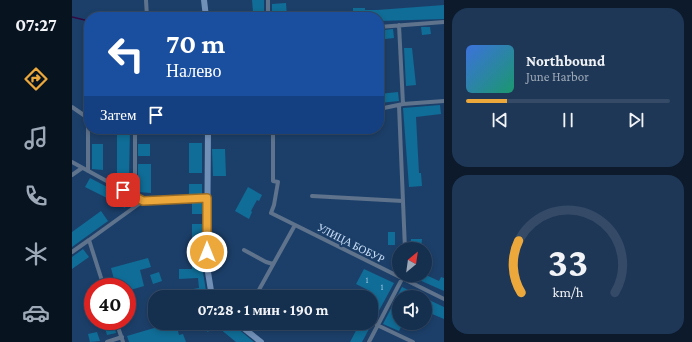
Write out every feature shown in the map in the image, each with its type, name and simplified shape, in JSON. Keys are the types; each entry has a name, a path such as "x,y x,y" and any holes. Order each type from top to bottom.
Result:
{"street":[{"path":"146,0 147,12"},
{"path":"204,0 205,12"},
{"path":"268,0 268,12"},
{"path":"384,26 444,22"},
{"path":"399,25 405,242"},
{"path":"384,107 444,101"},
{"path":"72,107 84,115"},
{"path":"88,134 88,171"},
{"path":"135,134 135,196"},
{"path":"208,134 207,266 211,290"},
{"name":"УЛИЦА БОБУР","path":"272,134 273,181 278,182 271,213 392,272"},
{"path":"72,162 143,201"},
{"path":"72,175 82,168"},
{"path":"312,196 403,201"},
{"path":"72,252 143,201 207,198"},
{"path":"259,290 295,225"},
{"path":"88,240 101,278"},
{"path":"244,250 266,262 273,264"},
{"path":"378,323 400,282"},
{"name":"УЛИЦА БОБУР","path":"412,282 444,299"},
{"path":"378,325 413,342"},
{"path":"119,330 123,342"},
{"path":"246,330 261,342"},
{"path":"369,342 375,330"},
{"path":"107,342 122,337"}],"building":[{"path":"252,0 264,0 264,12 253,12"},
{"path":"286,3 287,12 272,12 272,4"},
{"path":"444,5 444,19 384,21 384,12 353,12 353,8 377,10"},
{"path":"421,27 430,27 431,34 422,35"},
{"path":"393,29 394,38 385,39 384,30"},
{"path":"404,48 412,48 416,85 406,86"},
{"path":"398,92 399,101 384,102 384,93"},
{"path":"440,105 441,114 416,117 419,173 421,173 422,186 409,187 403,108"},
{"path":"117,134 130,134 129,178 117,178"},
{"path":"189,143 202,143 202,173 189,173"},
{"path":"92,144 103,144 103,170 92,169"},
{"path":"138,144 150,144 150,156 138,156"},
{"path":"212,149 225,149 226,176 213,176"},
{"path":"138,164 151,164 151,193 138,192"},
{"path":"90,178 113,190 109,199 85,187"},
{"path":"189,184 202,184 202,195 189,195"},
{"path":"248,187 262,195 259,201 257,200 251,211 252,212 249,219 235,211"},
{"path":"120,194 129,199 125,208 115,203"},
{"path":"192,202 203,202 203,214 192,214"},
{"path":"101,211 108,221 72,247 72,232"},
{"path":"192,224 203,224 202,266 206,290 187,290 199,288 198,278 179,279 179,269 192,269"},
{"path":"388,232 395,232 395,242 392,242 392,245 388,245"},
{"path":"411,239 422,239 422,242 411,242"},
{"path":"83,249 89,257 72,269 72,257"},
{"path":"148,258 151,267 140,270 144,286 136,288 136,278 114,278 111,268"},
{"path":"364,269 394,283 378,312 378,290 368,290 356,284"},
{"path":"159,272 162,281 153,284 150,275"},
{"path":"441,277 444,278 444,291 424,282 432,282 432,278 439,281"},
{"path":"402,287 408,290 400,290"},
{"path":"432,301 444,307 444,319 432,314"},
{"path":"392,306 392,328 383,324"},
{"path":"106,330 115,330 116,333 107,335"},
{"path":"148,330 178,330 179,335 183,334 186,342 129,342 127,336"},
{"path":"221,330 239,330 254,342 236,342"},
{"path":"356,330 369,330 362,342 350,342"},
{"path":"97,332 100,341 90,342 88,334"}],"waterway":[{"path":"72,17 84,20"}],"route":[{"path":"123,190 143,201 207,198 207,252"}]}
